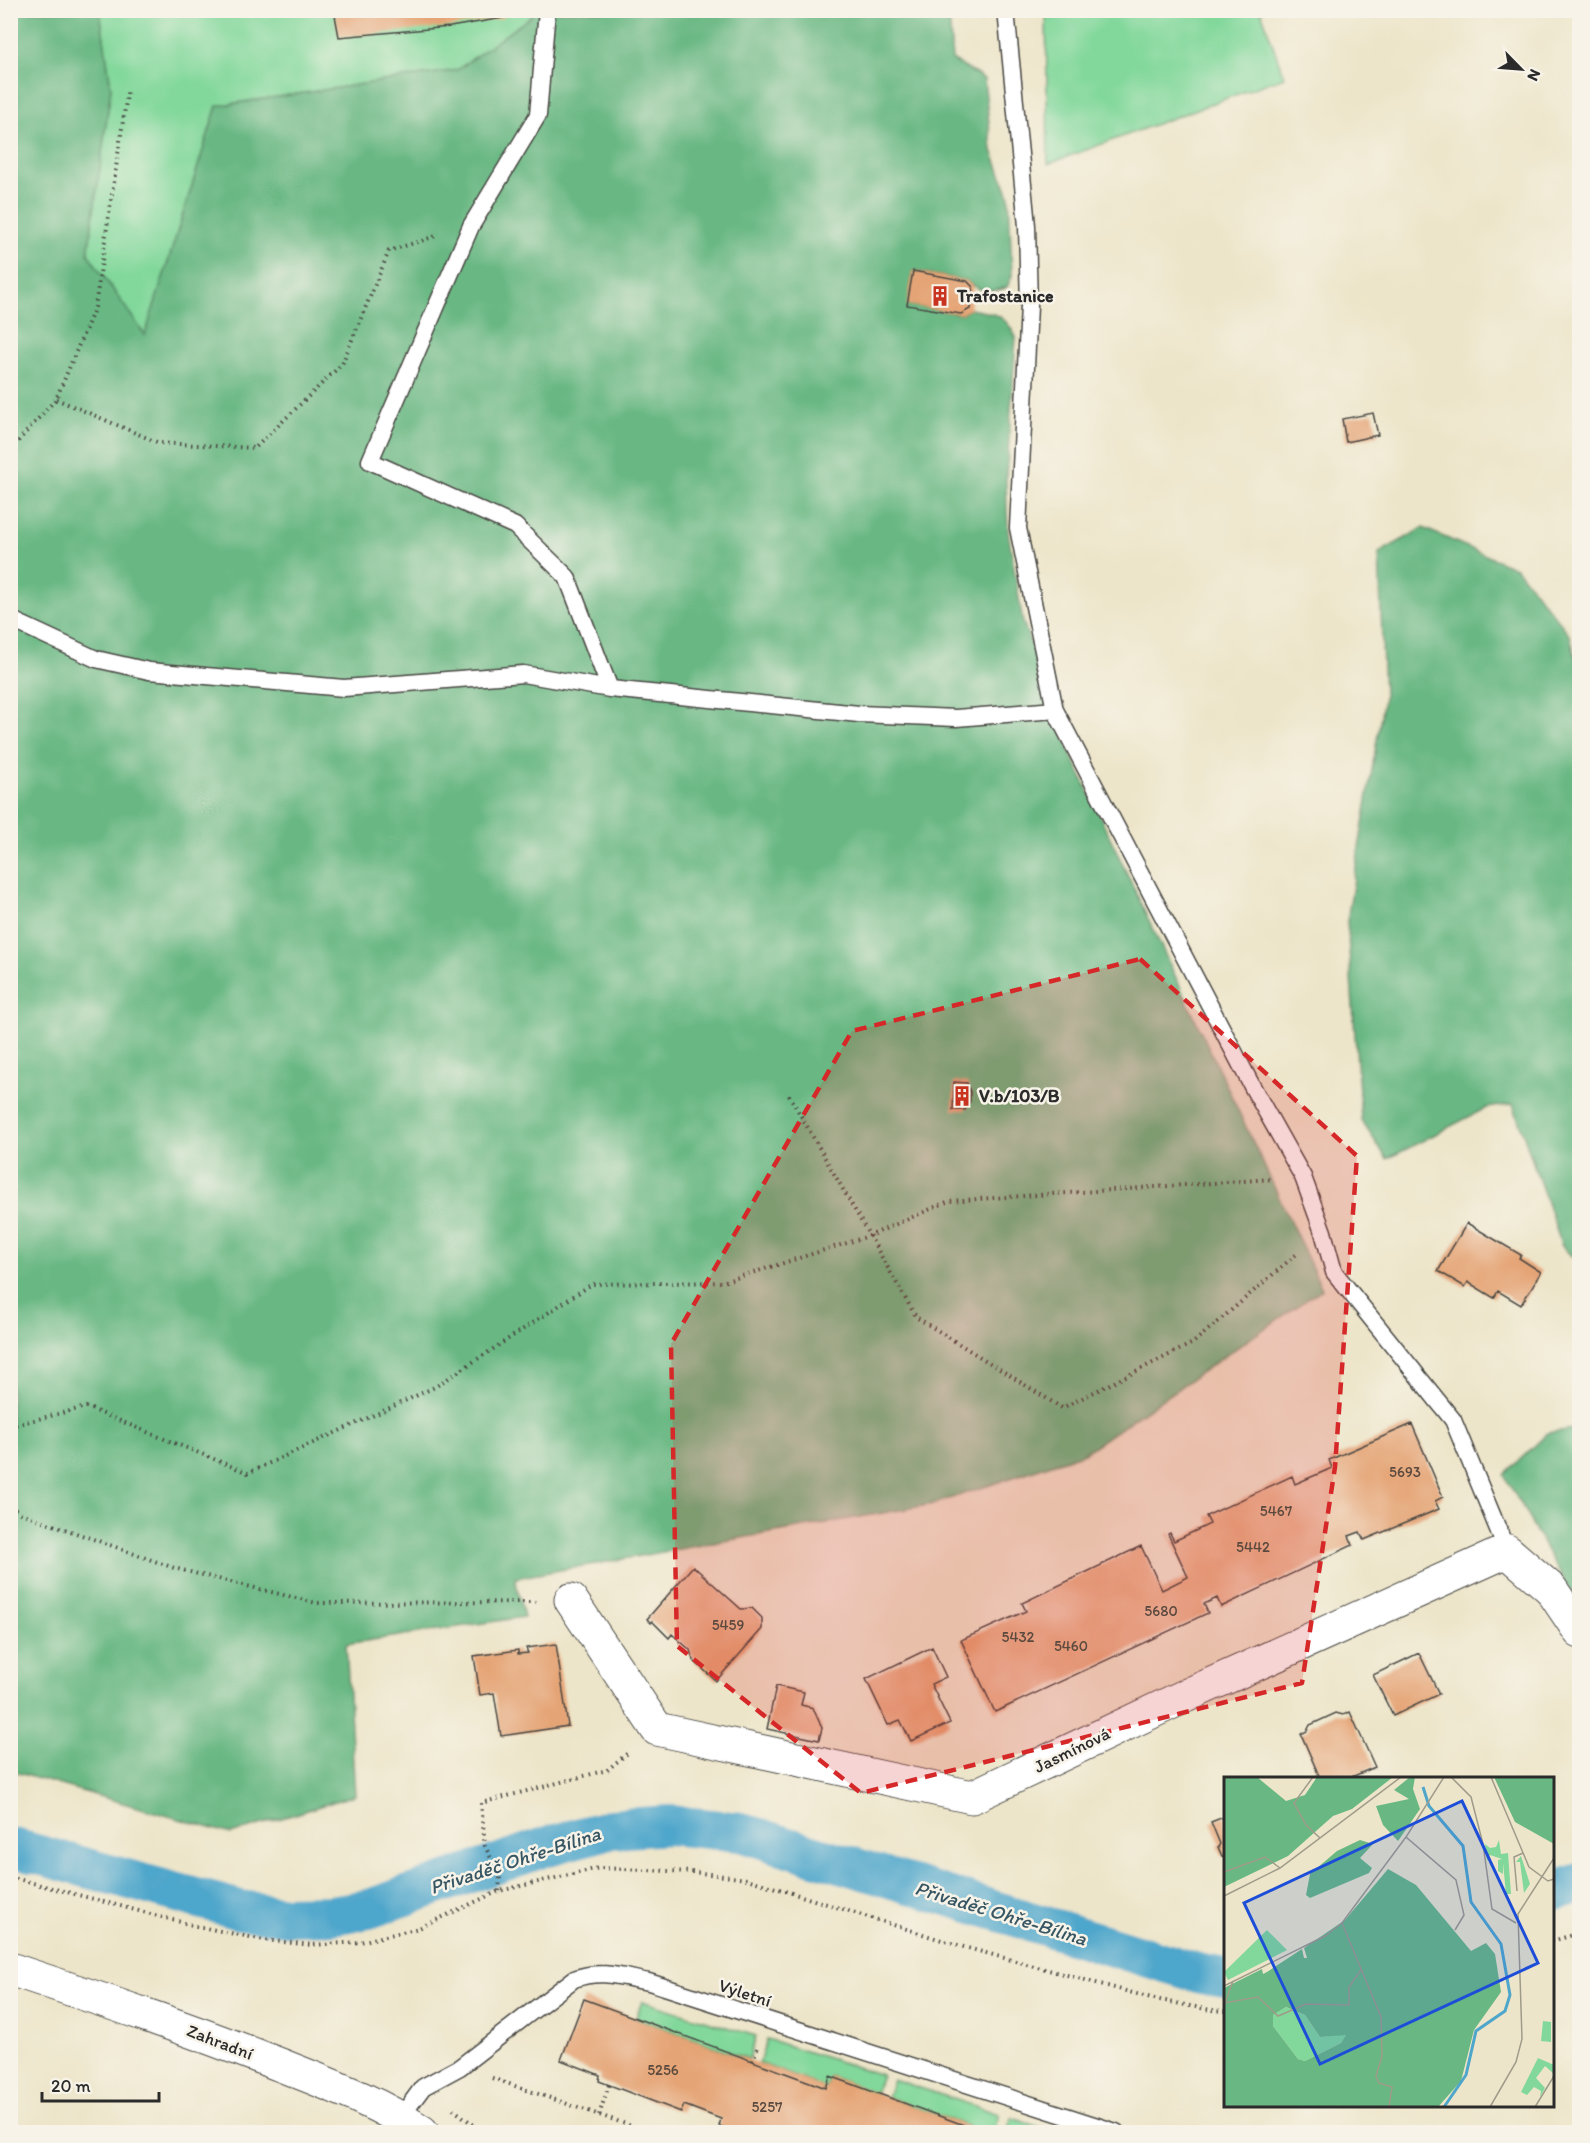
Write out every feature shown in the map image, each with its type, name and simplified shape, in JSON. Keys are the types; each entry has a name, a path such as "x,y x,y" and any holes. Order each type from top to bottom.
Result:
{"street":[{"path":"1507,1551 1551,1589 1580,1632"},
{"name":"Jasmínová","path":"657,1729 972,1797 1183,1697 1507,1551"},
{"path":"571,1600 657,1729"},
{"name":"Zahradní","path":"10,1969 195,2031 359,2096 411,2125"}],"lane":[{"path":"547,10 538,115 471,226 370,461 514,526 567,577 610,689"},
{"path":"1006,10 1027,226 1029,306 1018,528 1055,710 1253,1088 1303,1177 1323,1232 1334,1272 1453,1420 1507,1551"},
{"path":"10,619 96,659 149,671 344,688 523,674 610,689 859,714 956,718 1055,710"},
{"name":"Výletní","path":"411,2125 423,2087 460,2067 574,1979 589,1973 603,1973 649,1982 1116,2133"}],"path":[{"path":"10,450 56,399 95,307 128,88"},
{"path":"56,399 159,443 255,448 342,364 389,251 471,226"},
{"path":"789,1095 916,1317 1062,1408 1193,1343 1323,1232"},
{"path":"10,1426 86,1407 248,1473 435,1387 591,1284 723,1282 869,1236 949,1201 1303,1177"},
{"path":"10,1506 20,1513 174,1568 316,1603 521,1604 571,1600"},
{"path":"500,1891 500,1877 485,1846 481,1803 607,1770 657,1729"},
{"path":"10,1877 196,1926 264,1940 312,1945 360,1942 419,1928 500,1891 599,1868 693,1872 747,1879 964,1947 1155,1999 1224,2011"},
{"path":"1554,1940 1580,1933"},
{"path":"460,2067 649,2133"},
{"path":"598,2115 609,2085"}],"highlighted area":[{"path":"1140,959 1357,1156 1335,1467 1302,1683 861,1793 677,1646 671,1344 852,1031"}],"green space":[{"path":"10,11 100,11 111,88 88,254 145,335 217,106 457,70 536,11 949,11 952,60 984,79 992,150 1009,196 1012,276 1007,287 986,290 971,285 967,281 913,271 908,305 961,314 970,309 992,313 1007,323 1016,337 1006,482 1008,532 1023,622 1070,752 1322,1289 1084,1453 934,1504 515,1578 524,1617 346,1644 355,1795 231,1834 11,1771"},
{"path":"100,11 536,11 457,70 217,106 145,336 88,254 111,88"},
{"path":"1046,11 1261,11 1284,77 1048,164"},
{"path":"1423,528 1516,568 1570,635 1579,673 1580,1260 1577,1262 1562,1246 1513,1104 1486,1108 1387,1159 1361,1120 1347,921 1384,697 1379,553"},
{"path":"1579,1428 1579,1607 1504,1475 1548,1433"},
{"path":"642,2001 756,2036 749,2059 636,2018"},
{"path":"767,2039 882,2075 875,2093 830,2076 826,2088 759,2063"},
{"path":"893,2079 999,2114 994,2132 984,2132 887,2097"},
{"path":"1012,2118 1055,2132 1006,2132"}],"building":[{"path":"334,10 510,10 503,18 450,27 339,37"},
{"name":"Trafostanice","path":"913,271 967,281 973,287 970,309 961,314 907,305"},
{"path":"1373,413 1378,435 1346,442 1342,419"},
{"name":"V.b/103/B","path":"954,1082 967,1083 970,1101 965,1110 953,1110"},
{"path":"1467,1223 1521,1255 1519,1258 1541,1272 1521,1305 1498,1291 1494,1298 1468,1282 1465,1287 1438,1271"},
{"path":"1412,1424 1443,1497 1435,1501 1439,1509 1364,1540 1360,1532 1349,1536 1353,1545 1221,1607 1217,1598 1204,1604 1208,1613 995,1712 961,1640 1026,1611 1022,1603 1141,1546 1162,1590 1188,1577 1168,1534 1170,1533 1174,1541 1210,1524 1206,1516 1292,1476 1295,1484 1332,1468 1329,1460"},
{"path":"693,1566 741,1609 752,1608 762,1618 762,1629 716,1681 693,1660 690,1650 672,1634 669,1638 647,1619"},
{"path":"556,1644 568,1726 501,1736 494,1693 480,1695 474,1656 518,1650 518,1654 528,1653 526,1648"},
{"path":"932,1647 946,1677 931,1684 950,1723 911,1741 900,1720 888,1725 866,1679"},
{"path":"1419,1653 1439,1694 1393,1716 1373,1675"},
{"path":"776,1686 804,1692 801,1705 813,1708 822,1728 819,1740 767,1729"},
{"path":"1350,1712 1375,1767 1351,1777 1320,1777 1301,1734 1307,1731 1310,1725 1336,1713 1343,1715"},
{"path":"1224,1817 1224,1856 1218,1847 1220,1844 1211,1822"},
{"path":"584,1999 826,2088 830,2076 983,2132 737,2132 719,2126 721,2119 684,2105 681,2112 599,2081 600,2075 561,2060"}],"waterway":[{"name":"Přivaděč Ohře-Bílina","path":"10,1847 240,1910 286,1916 331,1915 369,1909 548,1846 611,1829 669,1825 740,1832 1201,1974 1224,1978"},
{"name":"Přivaděč Ohře-Bílina","path":"1554,1891 1580,1883"}],"place":[{"name":"Trafostanice","path":"940,296"},
{"name":"V.b/103/B","path":"962,1096"}]}
